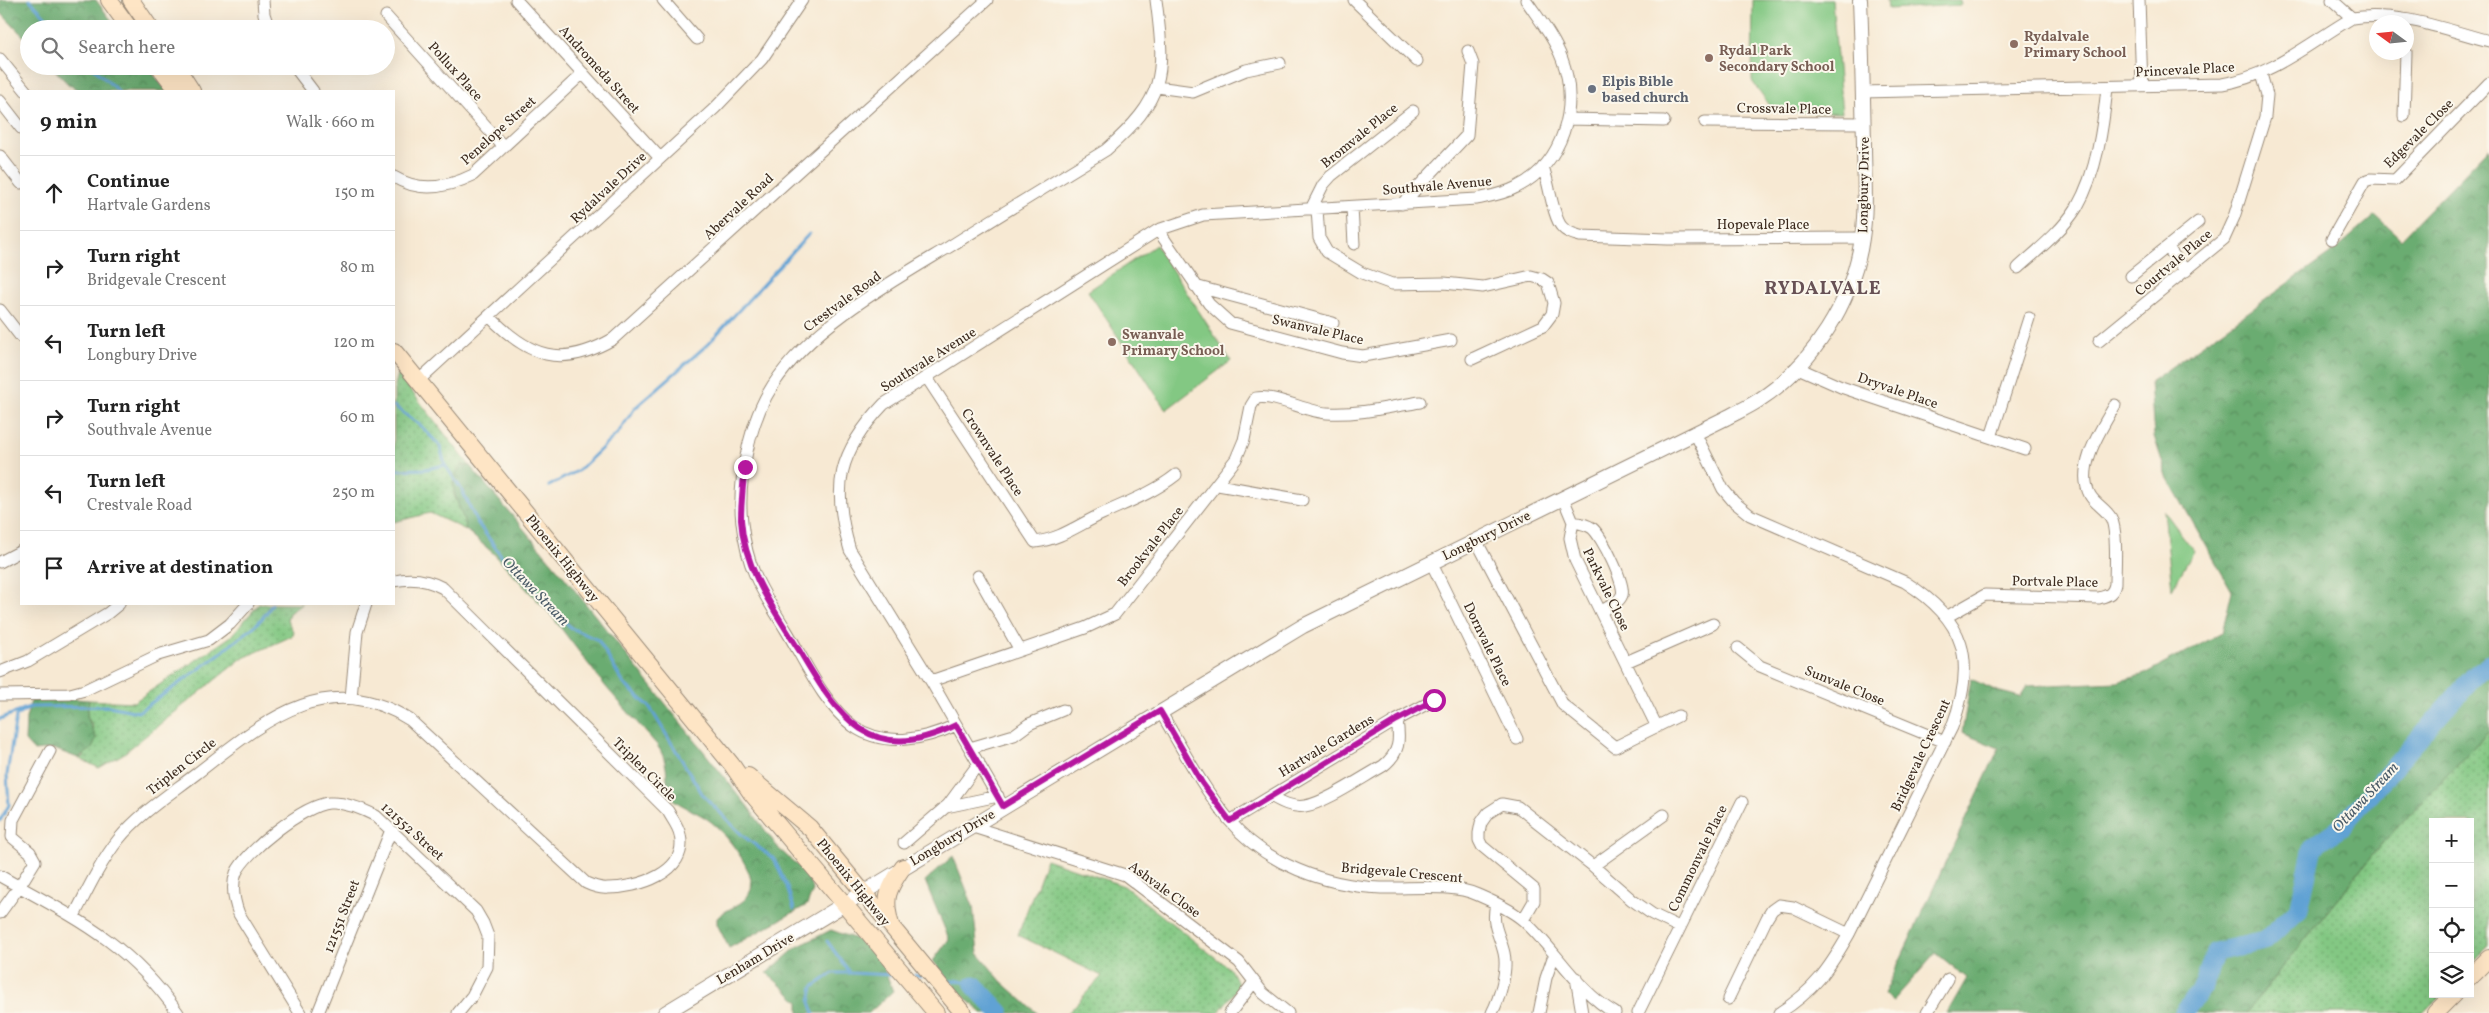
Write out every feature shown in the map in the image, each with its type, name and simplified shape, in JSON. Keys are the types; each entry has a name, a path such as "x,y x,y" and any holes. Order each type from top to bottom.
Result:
{"main road":[{"path":"109,0 123,20"},
{"path":"131,0 145,20"},
{"path":"166,75 177,90"},
{"path":"182,75 191,90"},
{"name":"Phoenix Highway","path":"395,352 732,765 740,779 761,805 936,1013"},
{"name":"Phoenix Highway","path":"732,765 810,828 963,1013"},
{"path":"892,928 886,909 888,889 903,867"},
{"path":"2474,973 2489,958"},
{"path":"2435,1013 2450,998"}],"street":[{"path":"263,0 266,20"},
{"name":"Andromeda Street","path":"516,0 660,158"},
{"path":"664,0 697,39"},
{"name":"Abervale Road","path":"489,316 517,342 530,350 549,355 583,353 613,339 987,0"},
{"name":"Crestvale Road","path":"956,725 930,736 892,740 872,735 854,726 836,709 755,577 746,549 741,521 748,449 757,417 772,386 787,366 835,321 912,270 1106,150 1131,128 1147,109 1157,87 1162,59 1156,0"},
{"path":"1354,0 1417,61"},
{"name":"Southvale Avenue","path":"1001,801 931,681 850,550 843,526 839,501 841,474 857,436 884,404 1158,230 1203,215 1477,199 1498,195 1517,188 1543,167 1561,141 1568,119 1568,82 1562,59 1526,0"},
{"name":"Longbury Drive","path":"845,903 970,826 1001,801 1160,711 1303,626 1760,400 1798,368 1824,334 1838,309 1857,262 1862,238 1865,208 1860,0"},
{"path":"2139,0 2142,86"},
{"path":"2332,0 2352,18"},
{"name":"Rydalvale Drive","path":"418,381 747,76 767,52 797,2"},
{"name":"Pollux Place","path":"386,16 390,20"},
{"name":"Princevale Place","path":"1862,92 2107,88 2240,82 2261,74 2352,18 2369,16"},
{"name":"Princevale Place","path":"2414,23 2489,41"},
{"name":"Pollux Place","path":"395,26 503,146"},
{"path":"1402,204 1467,135 1473,64 1468,51"},
{"path":"0,59 25,90"},
{"path":"2404,116 2406,60"},
{"path":"1157,87 1193,92 1246,70 1280,63"},
{"name":"Penelope Street","path":"395,177 413,186 430,188 454,185 473,175 583,72"},
{"name":"Courtvale Place","path":"2099,341 2217,246 2229,230 2265,117 2267,94 2261,74"},
{"path":"301,75 312,90"},
{"name":"Edgevale Close","path":"2332,238 2365,181 2371,179 2396,180 2489,83"},
{"path":"2018,268 2054,233 2077,207 2097,154 2107,88"},
{"path":"0,101 20,127"},
{"name":"Bromvale Place","path":"1314,209 1323,184 1331,176 1414,111"},
{"path":"1568,119 1664,121"},
{"name":"Crossvale Place","path":"1705,122 1863,123"},
{"path":"0,156 20,182"},
{"name":"Hopevale Place","path":"1543,167 1549,180 1557,220 1567,232 1580,236 1664,239 1862,238"},
{"path":"1352,207 1354,244"},
{"path":"1314,209 1319,238 1327,252 1362,273 1392,284 1444,283 1478,287 1531,276 1542,278 1548,283 1554,303 1552,314 1543,326 1472,359"},
{"path":"2131,276 2198,222"},
{"name":"Swanvale Place","path":"1158,230 1194,286 1209,304 1230,322 1342,353 1374,355 1451,340"},
{"path":"2167,247 2186,271"},
{"name":"Swanvale Place","path":"1194,286 1333,322"},
{"path":"0,310 20,336"},
{"path":"1991,437 2029,318"},
{"name":"Dryvale Place","path":"1798,368 1841,387 2025,449"},
{"name":"Crownvale Place","path":"927,378 1035,542 1064,536 1100,515 1147,495 1176,475"},
{"name":"Brookvale Place","path":"931,681 1100,623 1115,614 1236,459 1244,440 1253,400 1260,397 1317,411 1349,413 1420,402"},
{"name":"Portvale Place","path":"1948,616 1985,595 2099,598 2108,596 2114,591 2114,532 2111,519 2086,486 2086,473 2094,446 2115,405"},
{"name":"Bridgevale Crescent","path":"1695,433 1723,489 1734,502 1750,515 1905,582 1929,598 1948,616 1962,651 1965,673 1962,698 1945,742 1850,934 1833,963 1813,989 1779,1013"},
{"path":"1218,484 1302,500"},
{"name":"Parkvale Close","path":"1563,498 1573,522 1570,546 1657,727"},
{"path":"1573,522 1586,525 1599,536 1623,586 1622,596 1617,602 1600,611"},
{"path":"1476,540 1563,706 1615,747 1678,716"},
{"path":"0,562 20,552"},
{"name":"Dornvale Place","path":"1431,562 1517,739"},
{"path":"978,576 1020,650"},
{"name":"Triplen Circle","path":"74,916 118,840 153,807 260,725 282,712 312,701 351,698 384,706 410,720 586,883 609,888 638,882 669,870 678,859 681,849 680,835 668,811 443,588 424,579 406,578 395,581"},
{"path":"0,672 28,661 108,613 118,605"},
{"path":"0,695 70,694 85,690 158,655 209,640 230,624 247,605"},
{"path":"351,698 358,632 366,605"},
{"path":"1626,662 1713,624"},
{"name":"Sunvale Close","path":"1738,648 1751,661 1767,669 1945,742"},
{"name":"Hartvale Gardens","path":"1230,821 1397,720 1434,700"},
{"path":"970,748 996,742 1014,735 1029,724 1063,710"},
{"name":"Bridgevale Crescent","path":"1160,711 1202,783 1230,821 1269,854 1295,868 1327,880 1380,888 1459,890 1476,894 1523,920 1590,994 1615,1013"},
{"name":"Hartvale Gardens","path":"1271,796 1285,804 1304,806 1316,803 1382,766 1392,759 1399,744 1397,720"},
{"path":"0,913 35,861 30,852 12,837 13,820 50,751"},
{"path":"904,843 946,807 979,763"},
{"path":"946,807 1001,801"},
{"name":"Commonvale Place","path":"1638,1013 1742,802"},
{"name":"121552 Street","path":"300,1013 239,914 234,902 235,875 249,854 301,814 317,806 336,803 363,809 376,816 476,911 488,936 487,967 472,996 458,1013"},
{"name":"Commonvale Place","path":"1523,920 1534,901 1534,889 1482,846 1479,840 1481,823 1494,807 1502,804 1518,807 1640,906 1679,927"},
{"path":"1593,866 1664,815"},
{"name":"Ashvale Close","path":"970,826 1125,875 1239,962 1263,993 1288,1013"},
{"name":"121551 Street","path":"318,1013 391,830"},
{"path":"0,876 98,931 127,954 164,994 178,1013"},
{"name":"Lenham Drive","path":"665,1013 845,903"},
{"path":"1492,1013 1504,967 1504,955 1494,922 1496,904"},
{"path":"1728,1000 1767,918 1772,910 1779,905 1793,907 1850,934"},
{"path":"1539,1013 1546,978 1554,955"},
{"path":"1576,978 1582,1013"},
{"path":"1926,1013 1948,978"},
{"path":"1230,1013 1254,982"}],"green space":[{"path":"0,0 96,0 111,20 20,20 20,33 0,12"},
{"path":"1753,0 1832,0 1842,113 1774,111 1752,81"},
{"path":"1887,0 1960,0 1961,5 1888,9"},
{"path":"60,75 154,75 166,90 78,90 68,84"},
{"path":"2489,148 2489,731 2383,842 2246,1013 1947,1013 1967,978 1936,953 1893,1001 1884,994 1999,748 1962,733 1971,679 1997,691 2020,697 2027,686 2117,682 2145,674 2222,633 2232,591 2167,477 2154,436 2150,382 2334,251 2375,215 2401,239"},
{"path":"1156,245 1231,361 1166,410 1088,291"},
{"path":"398,374 470,466 462,465 454,495 464,516 466,530 430,513 395,522 395,385"},
{"path":"462,465 470,466 561,573 749,808 779,849 807,874 813,890 807,905 729,948 717,924 717,918 744,901 750,892 750,875 745,864 731,843 716,826 705,817 677,802 667,794 665,762 657,745 606,687 550,614 493,553 466,530 454,489 456,473"},
{"path":"2164,511 2194,551 2172,589"},
{"path":"258,605 301,605 289,613 287,620 294,633 292,636 241,659 123,754 99,768 78,758 83,757 93,727 87,716 89,700 134,702 230,637"},
{"path":"89,700 87,716 96,738 92,749 78,758 54,749 34,751 25,741 26,718 31,701"},
{"path":"2489,731 2489,946 2474,961 2474,818 2429,818 2429,998 2438,998 2423,1013 2246,1013 2383,842"},
{"path":"953,856 973,906 978,953 1001,981 1037,1013 982,1013 962,995 933,961 949,939 925,881"},
{"path":"1046,859 1124,886 1230,969 1239,986 1218,1013 1068,1013 1102,976 1018,935"},
{"path":"831,930 856,939 881,961 893,991 869,1013 799,1013 799,1002 767,973 797,947"}],"waterway":[{"name":"Ottawa Stream","path":"30,0 49,20"},
{"name":"Ottawa Stream","path":"101,75 117,90"},
{"path":"549,486 579,470 618,433 635,408 707,345 809,234"},
{"name":"Ottawa Stream","path":"395,407 421,426 440,446 445,465 462,490 477,522 503,558 571,628 598,640 624,684 649,706 703,795 742,835 774,859 787,887 794,909"},
{"path":"395,470 426,469 445,465"},
{"path":"0,821 9,805 7,775 16,716 31,707 109,706 138,712 250,630 271,605"},
{"name":"Ottawa Stream","path":"2183,1013 2203,987 2215,952 2264,941 2299,909 2313,847 2340,828 2474,676 2489,664"},
{"path":"0,719 29,707"},
{"name":"Ottawa Stream","path":"827,941 850,973 894,975"},
{"path":"814,1013 810,1002 813,987 833,973 850,973"},
{"name":"Ottawa Stream","path":"915,975 921,976"},
{"name":"Ottawa Stream","path":"947,982 957,980 974,985"},
{"name":"Ottawa Stream","path":"974,985 1000,1013"}],"place":[{"name":"Rydalvale Primary School","path":"2014,44"},
{"name":"Rydal Park Secondary School","path":"1709,58"},
{"name":"Elpis Bible based church","path":"1592,89"},
{"name":"Swanvale Primary School","path":"1112,342"}],"district":[{"name":"RYDALVALE","path":"1823,287"}],"route":[{"path":"745,467 741,521 746,549 755,577 836,709 854,726 872,735 892,740 913,739 938,734 956,725 1003,806 1160,711 1202,783 1230,821 1397,720 1434,700"}]}
